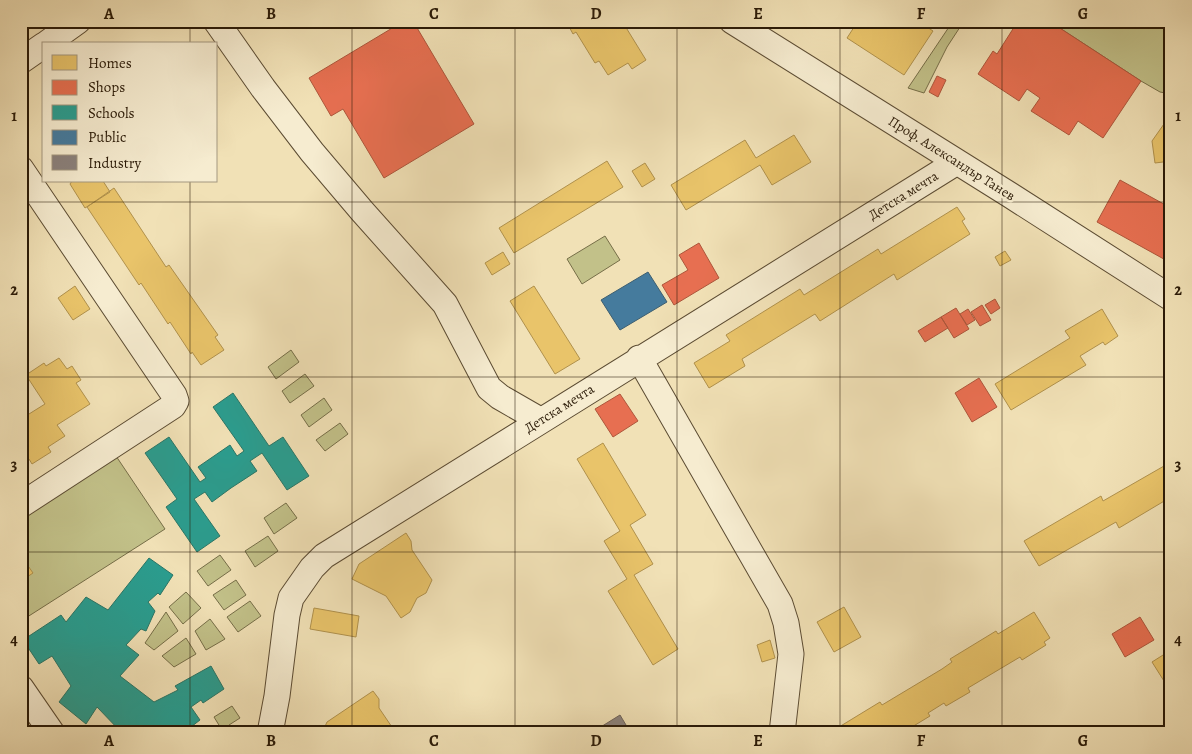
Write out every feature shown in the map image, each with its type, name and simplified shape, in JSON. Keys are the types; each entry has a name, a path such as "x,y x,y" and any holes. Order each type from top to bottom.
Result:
{"street":[{"path":"48,42 78,21"},
{"path":"216,21 263,88 312,152 362,212 445,304 489,388 500,397 540,420"},
{"name":"Проф. Александър Танев","path":"732,21 1171,298"},
{"path":"21,61 42,46"},
{"name":"Детска мечта","path":"270,733 291,598 312,568 324,556 639,358 957,162"},
{"path":"21,170 174,395 176,401 172,406 21,505"},
{"path":"639,358 780,604 786,623 791,654 782,733"},
{"path":"21,688 52,733"}],"shaded area":[{"path":"953,21 964,21 947,47 924,93 908,88"},
{"path":"1049,21 1171,21 1171,94 1160,92 1141,81"},
{"path":"605,236 620,260 582,284 567,259"},
{"path":"291,350 299,362 276,379 268,367"},
{"path":"305,374 314,386 290,403 282,391"},
{"path":"324,398 332,410 309,427 301,415"},
{"path":"340,423 348,434 325,451 316,440"},
{"path":"116,456 165,529 21,621 21,518"},
{"path":"286,503 297,518 274,534 264,518"},
{"path":"268,536 278,551 255,567 245,551"},
{"path":"220,555 231,570 208,586 197,571"},
{"path":"236,580 246,595 224,610 213,595"},
{"path":"186,592 201,608 183,624 169,607"},
{"path":"250,601 261,616 238,632 227,617"},
{"path":"166,612 178,631 154,650 145,643"},
{"path":"210,619 225,639 206,650 195,631"},
{"path":"186,638 196,654 174,667 162,656"},
{"path":"232,706 240,718 229,725 233,733 217,733 222,730 214,717"}],"building: Homes":[{"path":"566,21 622,21 646,60 632,69 628,63 608,75 599,61 595,63 576,32 573,34"},
{"path":"858,21 918,21 933,31 904,75 847,38"},
{"path":"1171,114 1171,161 1155,163 1152,141"},
{"path":"794,135 811,162 772,185 760,165 686,210 671,185 745,140 756,158"},
{"path":"607,161 623,187 514,253 499,228"},
{"path":"645,163 655,179 642,187 632,171"},
{"path":"71,182 104,182 110,192 85,208 70,184"},
{"path":"114,188 166,267 169,265 218,335 215,337 224,350 201,365 192,352 191,354 170,322 168,324 141,283 139,285 87,207"},
{"path":"957,207 965,219 962,221 970,234 897,280 894,274 820,321 815,314 742,359 745,366 709,388 694,363 730,341 726,335 800,289 804,295 878,249 881,254"},
{"path":"1005,251 1011,260 1000,266 995,257"},
{"path":"503,252 510,264 492,275 485,263"},
{"path":"75,286 90,309 73,320 58,298"},
{"path":"534,286 580,359 555,374 510,301"},
{"path":"1102,309 1118,336 1105,345 1103,342 1080,356 1086,365 1011,410 995,384 1070,338 1065,331"},
{"path":"59,358 67,369 72,366 81,380 76,383 90,404 57,425 65,436 48,447 51,452 32,464 29,459 23,463 21,460 21,419 45,404 26,375 44,363 46,366"},
{"path":"603,443 646,515 630,525 653,564 634,575 678,649 653,665 608,591 627,579 604,541 620,531 577,459"},
{"path":"1171,462 1171,497 1119,528 1116,522 1039,566 1024,541 1101,496 1103,501"},
{"path":"406,533 411,541 412,550 432,580 426,593 417,598 410,612 401,618 386,596 352,579 359,564"},
{"path":"24,560 33,573 21,581 21,563"},
{"path":"844,607 861,637 834,652 817,622"},
{"path":"314,608 359,616 356,637 310,629"},
{"path":"1034,612 1050,638 1044,642 1046,645 1022,660 1020,657 968,688 970,692 946,706 944,703 928,713 930,716 902,733 899,730 895,733 836,733 841,730 839,727 880,702 882,705 942,669 952,662 950,659 996,631 998,634"},
{"path":"770,640 775,658 762,662 757,645"},
{"path":"1171,650 1171,688 1169,689 1152,662"},
{"path":"373,691 379,699 379,708 396,733 322,733 327,722"}],"building: Shops":[{"path":"404,21 413,21 474,124 384,178 343,109 331,116 309,78"},
{"path":"1018,21 1049,21 1141,81 1103,138 1078,121 1069,135 1031,111 1040,98 1027,89 1019,101 978,74 993,51 997,54"},
{"path":"937,76 946,80 938,97 929,92"},
{"path":"1120,180 1171,208 1171,263 1097,222"},
{"path":"699,243 719,278 674,305 662,285 688,270 679,255"},
{"path":"995,299 1000,308 991,314 985,305"},
{"path":"982,305 991,320 980,326 971,312"},
{"path":"956,308 969,329 954,338 941,317"},
{"path":"968,309 975,320 967,325 960,314"},
{"path":"941,317 948,328 925,342 918,331"},
{"path":"979,378 997,407 972,422 955,393"},
{"path":"620,394 638,421 613,437 595,409"},
{"path":"1140,617 1154,640 1125,657 1112,634"}],"building: Schools":[{"path":"233,393 269,446 283,437 309,476 287,490 262,453 250,461 257,471 212,502 205,492 194,499 220,536 197,552 166,507 177,499 145,453 169,437 200,482 206,478 198,467 230,445 237,456 244,451 213,407"},
{"path":"149,558 173,575 160,595 158,593 148,602 155,611 146,631 141,629 126,645 139,655 120,676 154,702 178,690 175,686 211,666 224,689 203,703 201,700 191,707 200,720 183,733 177,731 174,733 122,733 97,707 86,724 59,702 71,686 52,656 39,664 23,640 61,615 66,622 86,597 108,610"}],"building: Public":[{"path":"648,272 667,302 620,330 601,300"}],"building: Industry":[{"path":"620,715 626,725 615,733 591,733"}]}
